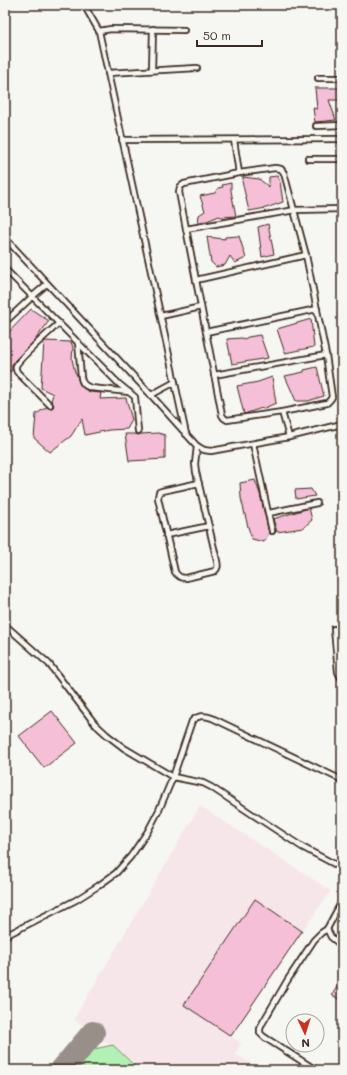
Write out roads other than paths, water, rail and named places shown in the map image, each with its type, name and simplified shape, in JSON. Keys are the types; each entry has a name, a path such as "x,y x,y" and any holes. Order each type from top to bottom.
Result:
{"lane":[{"path":"84,5 98,31 108,73 186,434"},
{"path":"98,31 111,29 184,30"},
{"path":"152,29 152,70"},
{"path":"108,73 197,68"},
{"path":"318,78 342,78"},
{"path":"316,126 342,125"},
{"path":"122,140 342,138"},
{"path":"234,140 239,173"},
{"path":"308,159 342,159"},
{"path":"276,168 284,173 306,255 326,355 332,397 327,403 282,412 228,420 224,418 222,414 179,192 180,187 184,184 239,173 276,168"},
{"path":"186,229 295,210 342,209"},
{"path":"5,238 197,446 204,450 211,451 253,444 342,424"},
{"path":"196,280 306,255"},
{"path":"5,269 119,384 135,397 138,431"},
{"path":"5,322 47,284"},
{"path":"161,316 201,307"},
{"path":"206,332 317,309"},
{"path":"50,405 17,372 16,366 21,359 59,323"},
{"path":"78,342 81,377 86,387 129,392"},
{"path":"214,375 326,355"},
{"path":"151,395 175,382"},
{"path":"282,412 289,437"},
{"path":"253,444 272,531"},
{"path":"197,446 195,464 217,561 217,569 215,571 186,578 178,576 175,572 158,498 159,492 199,483"},
{"path":"269,513 317,503"},
{"path":"166,535 209,526"},
{"path":"5,625 48,664 95,724 124,748 172,777 192,780 207,785 302,847 342,868"},
{"path":"334,629 338,672 342,680"},
{"path":"5,936 76,900 116,873 131,856 148,831 159,810 192,721 196,718 206,716 212,718 342,780"},
{"path":"316,1070 264,1037 260,1034 260,1029 283,987 314,940 327,929 342,901"},
{"path":"327,929 331,937 342,946"}]}
